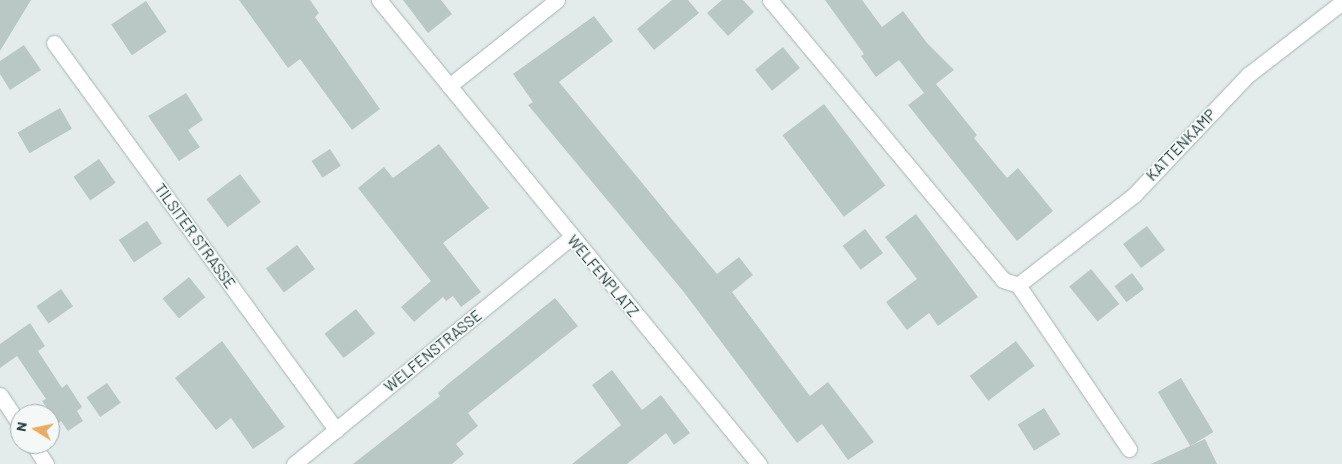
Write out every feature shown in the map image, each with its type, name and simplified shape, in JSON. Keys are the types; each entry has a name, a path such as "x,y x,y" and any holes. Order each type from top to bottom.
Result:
{"street":[{"name":"WELFENPLATZ","path":"379,0 571,237 759,464"},
{"path":"449,86 557,0"},
{"path":"770,0 1004,280 1018,285 1129,449"},
{"name":"KATTENKAMP","path":"1018,285 1134,195 1248,75 1342,2"},
{"name":"TILSITER STRASSE","path":"54,43 336,430"},
{"name":"WELFENSTRASSE","path":"294,464 571,237"},
{"path":"0,395 10,410"}],"building":[{"path":"0,0 31,0 0,51"},
{"path":"239,0 310,0 319,13 315,17 380,109 352,130 300,59 288,68"},
{"path":"403,0 441,0 452,14 428,33"},
{"path":"672,0 688,0 699,13 654,50 637,29"},
{"path":"722,0 743,0 754,12 728,36 707,13"},
{"path":"825,0 862,0 882,27 903,11 927,43 954,70 936,84 977,135 974,138 1007,178 1018,168 1053,211 1017,241 908,105 924,93 899,60 876,77 861,56 864,54"},
{"path":"146,1 167,32 132,55 111,24"},
{"path":"594,16 613,41 559,82 717,274 739,257 753,275 732,292 810,396 828,382 874,442 848,460 822,424 797,443 683,291 528,105 533,102 513,74"},
{"path":"24,45 41,70 10,90 0,74 0,61"},
{"path":"783,47 800,68 772,91 755,70"},
{"path":"186,93 203,120 188,130 200,147 179,161 148,116"},
{"path":"824,104 885,185 844,217 782,135"},
{"path":"60,108 72,129 30,153 18,132"},
{"path":"439,144 489,208 443,243 481,292 461,307 453,296 446,301 443,297 414,322 401,307 431,281 358,188 384,167 393,178"},
{"path":"330,149 341,166 322,178 312,161"},
{"path":"99,159 116,183 90,201 74,177"},
{"path":"240,174 261,202 228,227 206,199"},
{"path":"916,214 978,297 938,326 929,313 907,330 886,302 917,279 885,237"},
{"path":"147,221 162,243 134,262 119,240"},
{"path":"1147,226 1165,250 1141,268 1123,244"},
{"path":"865,229 883,253 861,270 843,246"},
{"path":"297,245 315,269 284,292 266,268"},
{"path":"1091,269 1119,304 1098,322 1069,287"},
{"path":"1132,273 1144,289 1126,302 1114,286"},
{"path":"189,277 205,297 179,319 163,298"},
{"path":"61,289 73,306 48,323 36,306"},
{"path":"555,298 578,326 468,413 478,426 456,444 464,454 452,464 353,464 440,396 438,393 448,384"},
{"path":"356,309 375,333 344,358 324,334"},
{"path":"30,323 45,346 38,351 62,388 67,384 82,407 77,411 83,421 68,431 60,422 60,404 44,404 42,401 46,399 17,356 0,368 0,344"},
{"path":"222,341 285,427 253,449 231,418 216,430 175,378"},
{"path":"1016,341 1035,366 988,401 970,376"},
{"path":"612,370 642,410 661,395 690,433 674,445 666,433 627,464 572,464 621,425 592,385"},
{"path":"1181,378 1213,432 1190,446 1158,392"},
{"path":"107,383 121,403 100,417 87,397"},
{"path":"1044,408 1060,434 1034,451 1018,424"},
{"path":"1205,439 1217,464 1151,464"}]}
